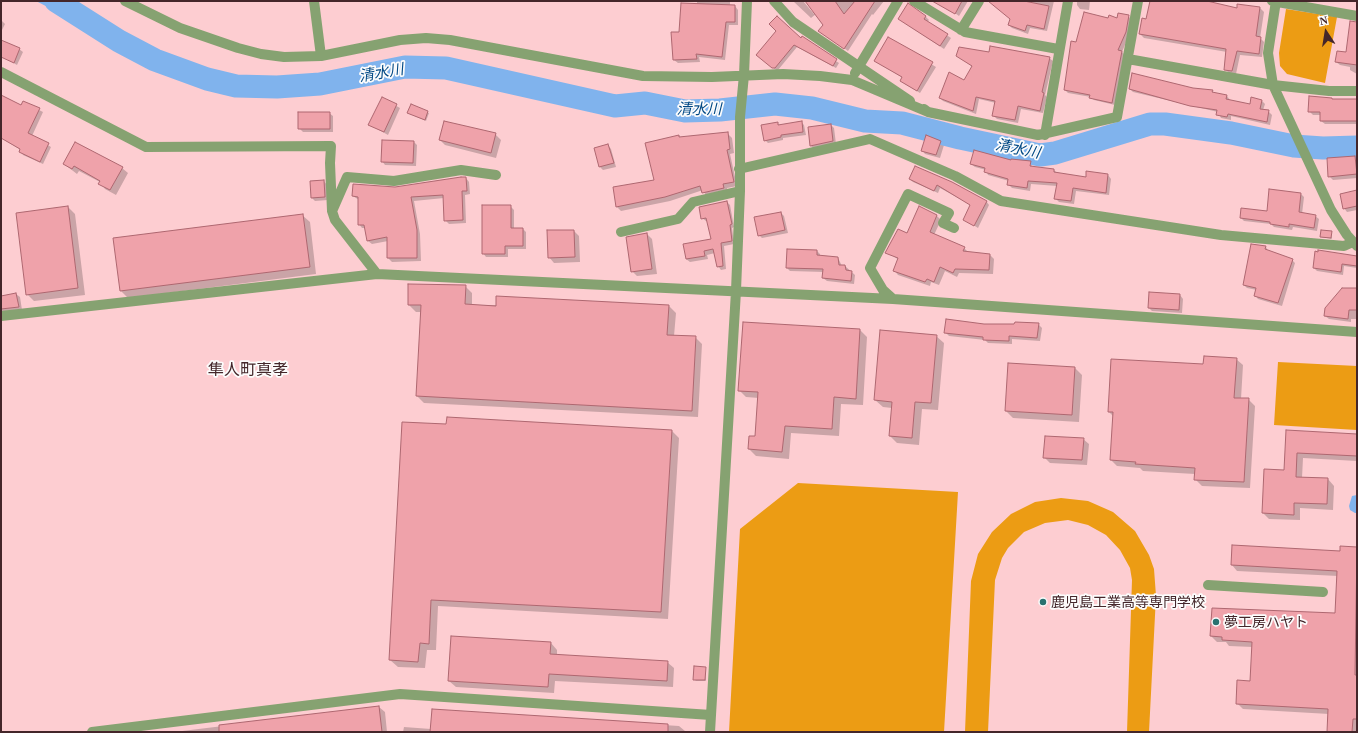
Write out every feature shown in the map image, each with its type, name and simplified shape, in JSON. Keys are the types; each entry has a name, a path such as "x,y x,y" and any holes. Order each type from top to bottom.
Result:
{"street":[{"path":"125,1 180,28 238,48 261,54 284,56 321,56 386,42 426,38 450,40 643,76 813,76 852,80 928,112 1030,134 1045,135 1117,117 1138,1"},
{"path":"314,1 321,56"},
{"path":"710,732 736,292 740,191 740,117 744,75 747,1"},
{"path":"774,1 793,22 858,67 928,112"},
{"path":"852,80 858,67 898,1"},
{"path":"914,1 961,30 1058,49"},
{"path":"961,30 979,1"},
{"path":"1045,135 1058,49 1068,1"},
{"path":"739,169 870,139 955,176 1001,201 1221,235 1344,246 1355,244 1331,210 1309,159 1273,85 1268,53 1275,1 1357,16"},
{"path":"1128,59 1273,85 1329,91 1357,91"},
{"path":"1,72 146,147 331,146 330,163 332,211 335,220 377,274"},
{"path":"332,211 347,177 394,181 461,170 496,175"},
{"path":"621,232 678,219 693,202 740,191"},
{"path":"893,299 883,290 870,268 908,194 949,213 943,223 954,228"},
{"path":"1,316 377,274 893,299 1357,332"},
{"path":"1208,585 1324,592"},
{"path":"92,732 400,694 711,715"}],"shaded area":[{"path":"1286,9 1337,17 1325,83 1287,74 1280,66 1279,53"},
{"path":"1278,362 1357,366 1357,430 1274,425"},
{"path":"798,483 958,492 944,732 729,732 740,529"},
{"path":"1061,498 1088,501 1113,512 1135,531 1149,555 1154,569 1156,596 1149,732 1127,732 1132,580 1130,568 1120,550 1106,535 1088,525 1068,520 1045,523 1024,532 1008,548 1002,558 995,580 988,732 965,732 971,581 978,554 992,532 1011,514 1035,502"}],"water":[{"path":"36,1 64,1 124,33 135,49 133,51"},
{"path":"1357,495 1357,513 1355,513 1350,510 1349,506 1352,496"}],"building":[{"path":"805,1 835,1 844,14 855,1 875,1 844,49 818,31 823,25"},
{"path":"932,1 962,1 955,14"},
{"path":"988,1 1024,1 1049,6 1044,29 1027,25 1025,31 1008,25 1010,19"},
{"path":"1150,1 1207,1 1237,8 1237,4 1260,7 1256,36 1261,37 1259,54 1237,51 1232,71 1224,70 1226,49 1139,34 1142,18 1146,19"},
{"path":"681,3 735,5 735,22 726,22 722,57 696,54 697,59 673,60 671,32 679,32"},
{"path":"908,3 926,16 924,19 948,34 940,46 898,19"},
{"path":"1084,12 1108,18 1109,15 1117,18 1118,13 1129,15 1126,32 1118,50 1122,51 1112,103 1089,98 1090,95 1064,90 1071,41 1076,42"},
{"path":"777,16 801,38 802,36 837,59 833,66 794,45 775,68 772,68 756,55 776,31 769,24"},
{"path":"1350,21 1357,22 1357,65 1335,62 1337,51 1346,52"},
{"path":"888,37 933,62 917,91 900,81 902,77 874,61"},
{"path":"1,40 20,48 14,63 1,57"},
{"path":"990,46 1050,57 1042,92 1044,93 1040,111 1018,106 1015,120 992,116 995,101 976,97 973,111 939,98 949,72 964,80 972,66 956,56 959,47 989,52"},
{"path":"1132,73 1193,88 1213,90 1212,92 1227,95 1226,99 1250,104 1251,97 1262,100 1260,109 1269,110 1267,122 1228,114 1227,117 1216,115 1217,110 1190,106 1129,89"},
{"path":"1,95 21,105 23,101 40,108 28,133 49,143 40,162 19,152 20,149 1,138"},
{"path":"1309,96 1332,99 1357,99 1357,121 1320,121 1320,112 1308,112"},
{"path":"382,97 397,104 384,132 368,125"},
{"path":"411,104 428,111 425,120 407,113"},
{"path":"298,112 330,112 330,129 298,129"},
{"path":"444,121 496,133 491,153 439,140"},
{"path":"802,121 803,132 781,135 781,137 764,141 761,125 778,122 778,125"},
{"path":"831,124 833,141 810,146 808,127"},
{"path":"728,132 730,149 727,150 734,182 723,184 724,188 702,193 700,186 665,197 616,207 613,187 654,180 645,143 679,135 679,137"},
{"path":"926,135 941,141 936,155 921,151"},
{"path":"382,140 414,141 413,163 381,162"},
{"path":"75,142 123,167 110,190 98,184 100,181 74,166 72,169 63,164"},
{"path":"608,144 614,163 599,167 594,148"},
{"path":"974,150 1011,160 1031,161 1030,166 1054,169 1054,172 1086,177 1086,171 1108,174 1106,193 1073,188 1071,201 1054,199 1057,183 1028,181 1027,188 1007,185 1008,179 984,172 985,168 970,164"},
{"path":"1355,156 1357,174 1328,177 1327,158"},
{"path":"915,166 952,182 987,201 974,226 963,220 970,205 937,185 934,191 909,179"},
{"path":"466,177 467,191 462,191 463,220 444,221 443,195 411,197 417,230 417,258 387,258 387,237 367,241 364,225 358,225 358,197 352,196 353,184 395,187"},
{"path":"324,180 325,197 311,198 310,181"},
{"path":"1269,189 1301,193 1299,212 1316,215 1314,228 1289,224 1289,227 1270,224 1270,222 1240,218 1241,208 1267,211"},
{"path":"1357,190 1357,206 1343,209 1340,194"},
{"path":"727,201 732,224 730,225 732,241 721,243 723,266 717,267 713,249 704,251 705,256 686,259 683,244 711,239 706,218 701,219 699,207"},
{"path":"482,205 511,205 511,228 523,228 523,246 505,246 505,254 482,254"},
{"path":"68,206 78,288 26,295 16,213"},
{"path":"919,206 937,215 930,232 965,247 963,251 990,254 989,270 955,269 953,273 940,267 934,282 927,279 925,282 893,271 898,258 885,253 898,229 907,233"},
{"path":"781,212 785,230 758,236 754,217"},
{"path":"303,214 310,267 120,291 113,238"},
{"path":"547,230 574,230 575,257 548,258"},
{"path":"1321,230 1332,231 1331,238 1320,237"},
{"path":"647,233 652,269 631,272 626,237"},
{"path":"1251,244 1266,246 1265,249 1293,259 1278,303 1254,296 1256,288 1243,285"},
{"path":"787,249 817,250 817,255 838,257 839,265 845,265 846,270 852,271 851,281 822,278 823,269 786,268"},
{"path":"1318,250 1357,256 1357,266 1342,264 1341,272 1313,268 1315,251 1318,252"},
{"path":"408,284 466,285 465,304 496,306 496,296 669,305 667,335 696,336 692,411 416,396 421,305 408,305"},
{"path":"1342,288 1357,288 1357,310 1349,310 1348,319 1324,316 1325,308"},
{"path":"1149,292 1180,294 1179,310 1148,308"},
{"path":"16,293 19,307 1,309 1,296"},
{"path":"946,319 984,324 1014,324 1015,322 1039,323 1037,338 1009,336 1009,341 983,340 983,337 944,333"},
{"path":"743,322 860,329 856,399 834,397 832,429 785,426 782,452 748,449 749,436 755,436 758,392 738,391"},
{"path":"880,330 937,335 931,403 915,402 912,438 889,436 892,402 874,400"},
{"path":"1204,356 1237,358 1234,398 1249,398 1244,482 1194,480 1195,468 1135,464 1136,462 1110,460 1113,412 1108,412 1111,359 1203,364"},
{"path":"1008,363 1075,367 1072,415 1005,411"},
{"path":"447,417 672,430 661,612 431,600 429,644 420,643 418,662 389,660 402,422 446,424"},
{"path":"1286,430 1357,434 1357,456 1297,453 1296,477 1328,478 1327,504 1294,503 1294,515 1262,513 1264,469 1284,470"},
{"path":"1045,436 1084,438 1082,460 1043,458"},
{"path":"1232,545 1340,551 1340,546 1357,547 1355,675 1357,675 1357,719 1353,719 1352,732 1327,732 1328,709 1236,704 1237,680 1250,681 1252,642 1222,640 1222,637 1210,636 1212,608 1335,613 1337,571 1231,565"},
{"path":"451,636 551,642 550,654 668,661 667,681 549,674 548,687 448,681"},
{"path":"694,666 706,667 705,680 693,680"},
{"path":"379,706 382,732 219,732 219,725"},
{"path":"432,709 668,724 668,732 430,732"}],"waterway":[{"name":"清水川","path":"56,1 119,41 155,60 207,79 236,86 277,87 320,84 405,67 446,68 615,106 645,103 685,111 720,110 775,104 812,108 865,121 902,123 960,138 1040,155 1055,153 1150,124 1165,124 1231,133 1294,146 1323,148 1357,147"}],"place":[{"name":"鹿児島工業高等専門学校","path":"1043,602"},
{"name":"夢工房ハヤト","path":"1216,622"}],"district":[{"name":"隼人町真孝","path":"248,369"}]}
